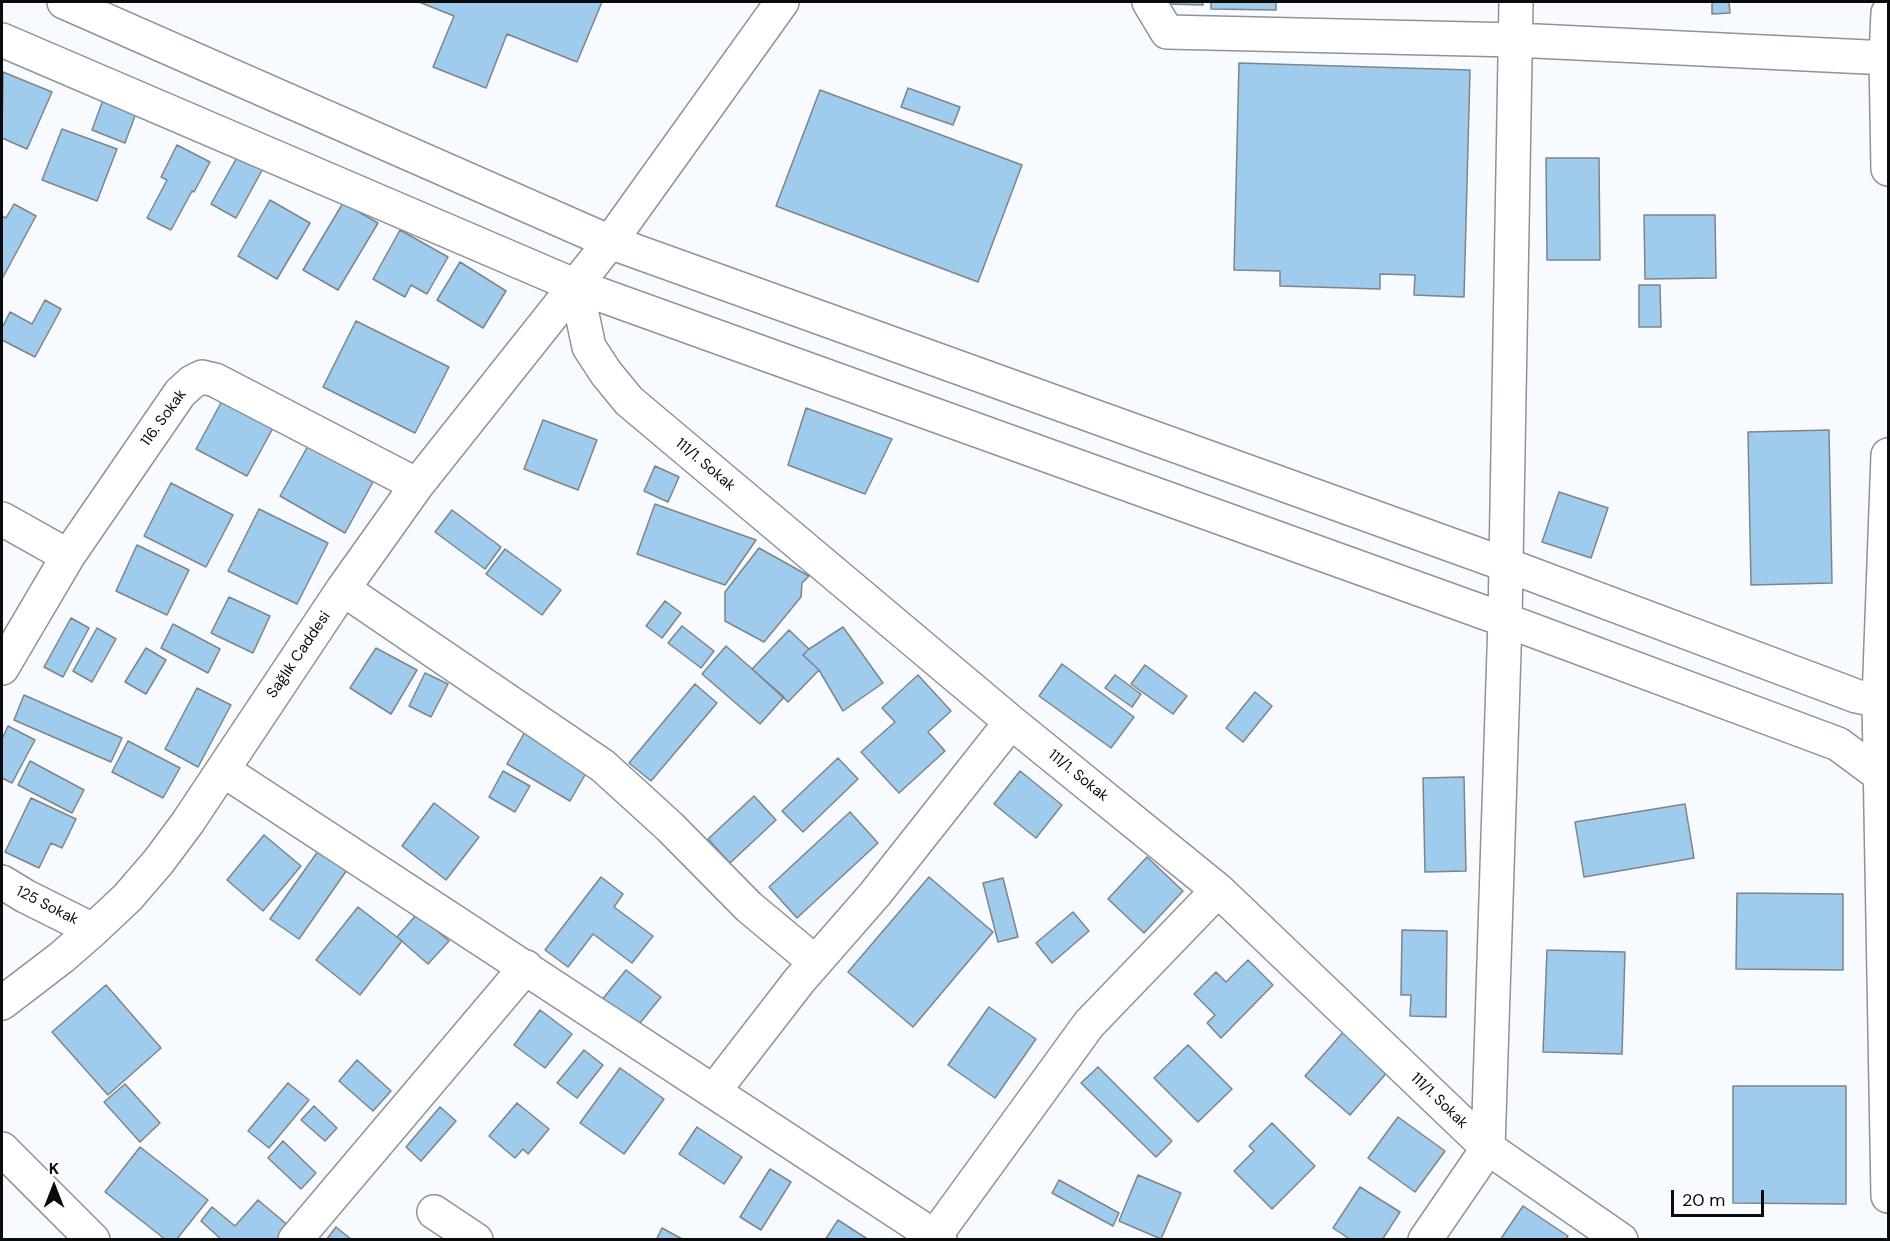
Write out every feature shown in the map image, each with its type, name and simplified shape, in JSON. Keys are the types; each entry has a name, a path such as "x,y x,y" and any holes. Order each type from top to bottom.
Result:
{"street":[{"path":"64,2 610,242 1507,565 1856,696 1884,704"},
{"name":"Sağlık Caddesi","path":"2,1003 93,930 128,897 159,861 223,770 343,589 417,485 610,242 782,2"},
{"path":"1149,2 1167,32 1515,40 1887,58"},
{"path":"1425,1239 1488,1148 1507,565 1516,2"},
{"path":"1888,13 1888,169"},
{"path":"2,40 576,286 1505,620 1838,744 1885,780"},
{"name":"111/1. Sokak","path":"576,286 589,347 606,373 629,401 1011,722 1218,890 1488,1148 1621,1239"},
{"name":"116. Sokak","path":"2,668 68,556 180,393 192,382 202,377 215,380 417,485"},
{"path":"1888,455 1884,704 1888,1196"},
{"path":"2,519 68,556"},
{"path":"343,589 603,766 670,827 749,907 815,962"},
{"path":"714,1091 815,962 875,894 1011,722"},
{"path":"223,770 936,1238 1089,1024 1218,890"},
{"name":"125 Sokak","path":"2,882 36,902 93,930"},
{"path":"295,1239 526,967"},
{"path":"2,1149 93,1239"},
{"path":"434,1212 476,1239"}],"building":[{"path":"419,2 602,2 577,62 507,34 486,88 433,67 454,16"},
{"path":"1167,2 1203,2 1203,5 1167,4"},
{"path":"1211,2 1276,2 1276,10 1211,9"},
{"path":"1712,2 1729,2 1730,13 1712,14"},
{"path":"1239,63 1470,70 1464,297 1414,295 1415,275 1380,274 1380,289 1280,286 1280,271 1234,270"},
{"path":"3,72 52,92 27,149 2,138"},
{"path":"908,88 960,107 953,125 901,107"},
{"path":"820,90 1022,165 978,282 776,206"},
{"path":"103,100 136,113 125,143 92,130"},
{"path":"62,129 117,149 97,201 42,180"},
{"path":"177,145 210,162 171,230 147,218 167,180 161,177"},
{"path":"240,152 265,165 236,218 211,204"},
{"path":"1546,158 1599,158 1600,260 1547,260"},
{"path":"270,200 310,223 277,279 238,256"},
{"path":"343,203 378,223 338,290 303,270"},
{"path":"14,204 36,216 2,279 2,216 6,218"},
{"path":"1644,215 1715,215 1716,278 1645,279"},
{"path":"400,230 448,257 427,294 411,285 405,297 373,279"},
{"path":"460,262 506,291 483,328 437,300"},
{"path":"1639,285 1660,285 1661,327 1639,327"},
{"path":"45,300 61,309 35,357 2,340 2,328 10,312 32,324"},
{"path":"356,321 449,367 415,433 323,387"},
{"path":"222,401 273,428 247,476 196,449"},
{"path":"806,408 892,439 865,494 788,465"},
{"path":"543,420 597,440 578,490 524,469"},
{"path":"1829,430 1832,583 1751,585 1748,432"},
{"path":"308,446 373,482 345,533 280,496"},
{"path":"655,466 679,477 668,502 644,491"},
{"path":"171,483 233,515 206,567 144,536"},
{"path":"1559,492 1608,508 1591,558 1542,542"},
{"path":"655,504 756,540 725,585 637,554"},
{"path":"259,509 328,543 297,604 228,571"},
{"path":"452,510 501,547 485,569 435,532"},
{"path":"137,545 189,570 167,615 116,591"},
{"path":"759,548 809,576 802,583 801,597 764,642 725,621 725,592"},
{"path":"505,549 561,590 542,615 486,574"},
{"path":"229,597 270,616 253,653 211,633"},
{"path":"665,601 681,613 662,638 646,626"},
{"path":"71,618 89,628 63,677 44,667"},
{"path":"173,624 220,649 208,673 161,648"},
{"path":"682,626 714,651 701,668 668,643"},
{"path":"843,627 883,683 843,711 819,670 803,655"},
{"path":"97,628 116,639 92,682 73,671"},
{"path":"789,630 809,649 803,655 819,670 788,702 752,669"},
{"path":"726,646 784,697 760,724 702,674"},
{"path":"146,648 166,660 146,694 125,682"},
{"path":"376,648 417,670 391,714 350,688"},
{"path":"1062,664 1134,717 1111,748 1039,696"},
{"path":"1145,665 1187,696 1173,714 1131,684"},
{"path":"425,673 448,684 431,717 409,706"},
{"path":"918,675 951,711 928,732 945,751 899,793 861,752 895,722 882,708"},
{"path":"1115,675 1141,694 1132,707 1105,688"},
{"path":"695,684 717,703 651,781 629,763"},
{"path":"197,688 231,705 198,767 165,749"},
{"path":"1255,692 1272,706 1243,742 1226,728"},
{"path":"24,695 122,738 111,762 14,720"},
{"path":"8,726 35,740 12,783 2,778 2,739"},
{"path":"526,730 589,768 570,801 507,764"},
{"path":"128,741 180,768 163,798 112,772"},
{"path":"838,758 858,779 803,832 782,811"},
{"path":"30,761 84,790 72,813 18,785"},
{"path":"503,771 530,786 515,812 489,797"},
{"path":"1020,771 1062,805 1036,838 994,804"},
{"path":"1464,777 1466,871 1425,872 1423,778"},
{"path":"754,796 776,820 730,863 708,839"},
{"path":"31,798 76,819 62,848 51,843 39,868 5,852"},
{"path":"434,803 479,837 446,880 402,846"},
{"path":"1685,804 1694,858 1584,877 1575,822"},
{"path":"850,812 878,843 797,918 769,887"},
{"path":"264,835 301,866 263,911 227,880"},
{"path":"321,847 349,867 299,939 270,919"},
{"path":"1147,857 1183,891 1144,933 1108,899"},
{"path":"601,877 623,894 614,907 653,936 632,963 593,934 568,967 545,950"},
{"path":"929,877 993,932 913,1027 848,972"},
{"path":"1003,878 1018,937 998,942 983,883"},
{"path":"1737,893 1843,894 1843,970 1736,969"},
{"path":"358,907 402,941 360,995 316,960"},
{"path":"1073,912 1089,931 1052,963 1036,943"},
{"path":"417,914 449,941 428,964 397,937"},
{"path":"1402,930 1447,931 1446,1017 1410,1016 1411,995 1401,995"},
{"path":"1547,950 1625,952 1622,1054 1543,1052"},
{"path":"1248,960 1273,985 1221,1038 1207,1023 1215,1015 1194,994 1216,972 1226,982"},
{"path":"626,970 661,997 636,1028 601,1001"},
{"path":"106,985 161,1048 108,1095 52,1032"},
{"path":"989,1007 1036,1039 995,1098 948,1065"},
{"path":"540,1010 572,1034 545,1068 514,1045"},
{"path":"1345,1030 1390,1069 1350,1115 1305,1076"},
{"path":"1188,1045 1232,1089 1198,1122 1154,1078"},
{"path":"584,1050 603,1065 577,1098 557,1083"},
{"path":"357,1060 391,1091 373,1111 339,1081"},
{"path":"1098,1067 1172,1141 1156,1157 1081,1083"},
{"path":"620,1068 664,1099 624,1154 580,1123"},
{"path":"288,1083 309,1100 269,1148 248,1131"},
{"path":"125,1084 160,1123 140,1142 104,1102"},
{"path":"1733,1086 1846,1086 1846,1204 1733,1203"},
{"path":"517,1103 549,1129 528,1154 523,1149 515,1158 489,1136"},
{"path":"314,1106 337,1128 325,1141 301,1120"},
{"path":"440,1107 456,1121 421,1161 406,1147"},
{"path":"1398,1117 1445,1151 1415,1192 1368,1158"},
{"path":"1272,1123 1315,1166 1272,1209 1234,1171 1254,1151 1249,1146"},
{"path":"697,1127 742,1157 724,1184 679,1154"},
{"path":"283,1141 316,1173 301,1189 268,1158"},
{"path":"140,1147 208,1200 176,1240 166,1240 105,1192"},
{"path":"770,1169 791,1182 761,1230 740,1217"},
{"path":"1138,1175 1181,1193 1161,1239 1119,1221"},
{"path":"1059,1180 1119,1213 1113,1226 1052,1193"},
{"path":"1360,1187 1400,1212 1382,1240 1351,1240 1333,1228"},
{"path":"258,1200 290,1227 279,1240 222,1240 201,1221 212,1207 235,1226"},
{"path":"1523,1206 1568,1236 1566,1240 1500,1240"},
{"path":"838,1220 869,1240 825,1240"},
{"path":"336,1227 352,1240 326,1240"},
{"path":"662,1228 684,1240 656,1240"}]}
